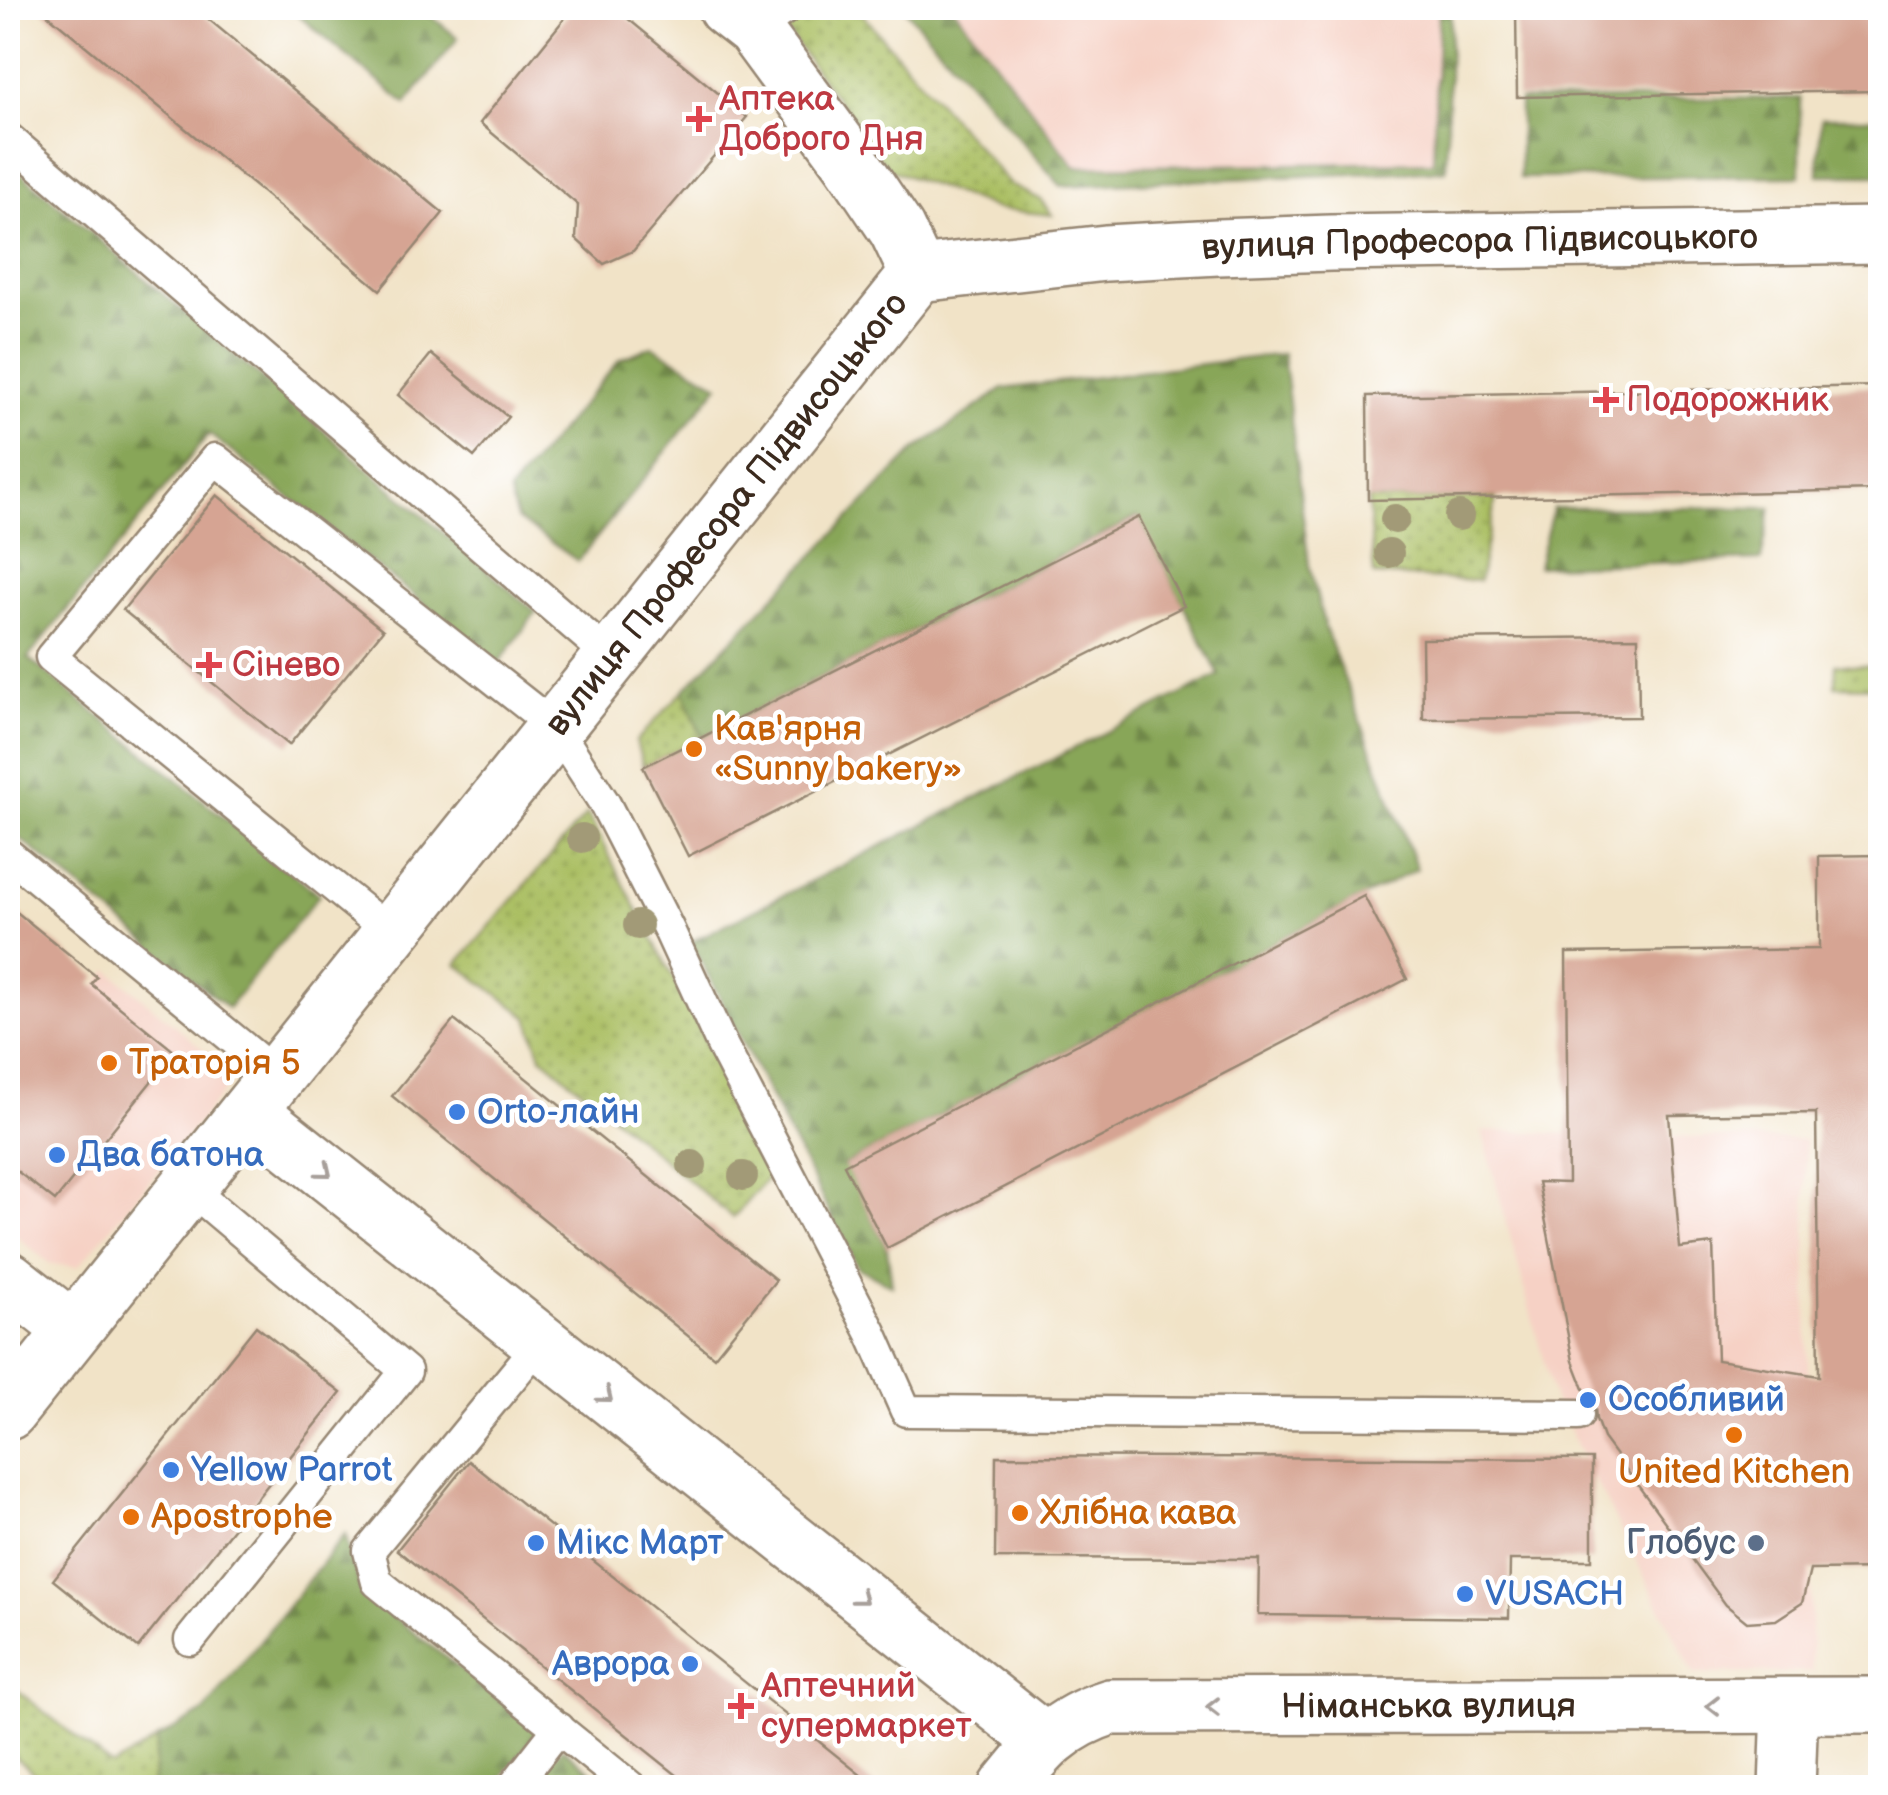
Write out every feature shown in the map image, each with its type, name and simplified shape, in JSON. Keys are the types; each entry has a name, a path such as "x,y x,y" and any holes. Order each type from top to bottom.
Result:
{"street":[{"path":"755,15 897,230 918,274"},
{"name":"вулиця Професора Підвисоцького","path":"8,1412 918,274 1106,253 1218,247 1880,235"},
{"path":"263,1093 540,1343 1045,1742"},
{"path":"8,1279 73,1330"},
{"name":"Німанська вулиця","path":"1006,1788 1045,1742 1084,1715 1110,1707 1880,1705"},
{"path":"1788,1788 1790,1706"}],"lane":[{"path":"8,138 612,658"},
{"path":"391,933 51,656 215,459 556,728 605,804 721,1043 871,1332 906,1410 1578,1415"},
{"path":"8,854 263,1093"},
{"path":"188,1187 406,1372 190,1640"},
{"path":"540,1343 370,1551 377,1582 632,1788"},
{"path":"512,1788 559,1728"}],"shaded area":[{"path":"954,8 1439,8 1433,162 1075,167"},
{"path":"109,970 236,1077 78,1267 50,1264 8,1229 8,1080 16,1086"},
{"path":"1482,1131 1805,1140 1812,1672 1694,1674 1554,1400"}],"green space":[{"path":"289,8 421,8 458,38 406,104"},
{"path":"811,8 857,8 1010,185 1040,199 1052,215 997,209 888,169 784,27"},
{"path":"904,8 954,8 1075,167 1433,162 1439,8 1451,8 1446,170 1061,186"},
{"path":"1800,98 1800,176 1520,178 1520,100"},
{"path":"1821,118 1880,118 1880,175 1818,175"},
{"path":"8,162 536,612 499,663 209,434 28,658 319,895 228,1008 8,829"},
{"path":"652,346 719,385 578,561 517,519 509,492 619,360"},
{"path":"1283,354 1309,565 1325,628 1417,869 845,1164 887,1248 892,1285 858,1268 691,942 1219,675 1138,517 702,737 683,691 915,450 1003,389"},
{"path":"1496,498 1479,581 1374,575 1368,500"},
{"path":"1553,508 1771,508 1761,560 1538,566"},
{"path":"1836,664 1880,667 1880,687 1835,686"},
{"path":"683,691 702,737 643,767 636,741"},
{"path":"587,814 774,1170 733,1218 541,1056 528,1017 457,964"},
{"path":"345,1534 361,1591 539,1731 494,1787 152,1788 157,1739 204,1712"},
{"path":"8,1683 112,1766 157,1739 152,1787 52,1787 8,1752"},
{"path":"562,1748 612,1788 529,1788"}],"building":[{"path":"40,8 195,8 443,213 380,290"},
{"path":"573,8 615,8 747,117 633,251 604,264 576,239 578,205 480,123"},
{"path":"1516,8 1880,8 1880,91 1517,97"},
{"path":"431,354 508,417 474,457 398,395"},
{"path":"1880,386 1880,490 1368,500 1367,396"},
{"path":"217,495 383,630 289,745 123,610"},
{"path":"1139,517 1184,606 688,856 643,767"},
{"path":"1638,637 1639,717 1423,719 1422,639"},
{"path":"1880,855 1880,1569 1810,1570 1802,1603 1776,1620 1747,1622 1726,1605 1603,1438 1595,1407 1573,1361 1538,1182 1568,1183 1566,953 1819,949 1819,856","holes":["1816,1113 1819,1376 1717,1360 1713,1244 1680,1248 1669,1115"]},
{"path":"1364,896 1407,979 887,1248 844,1165"},
{"path":"8,905 97,977 91,984 175,1052 55,1201 8,1164"},
{"path":"454,1020 776,1280 714,1357 392,1096"},
{"path":"256,1326 341,1393 138,1648 53,1580"},
{"path":"996,1456 1592,1459 1592,1560 1510,1560 1509,1618 1258,1615 1259,1559 995,1558"},
{"path":"469,1461 877,1788 693,1788 538,1664 397,1550"}],"place":[{"name":"Аптека Доброго Дня","path":"699,119"},
{"name":"Подорожник","path":"1606,400"},
{"name":"Сінево","path":"209,665"},
{"name":"Кав'ярня «Sunny bakery»","path":"694,749"},
{"name":"Траторія 5","path":"109,1063"},
{"name":"Orto-лайн","path":"457,1112"},
{"name":"Два батона","path":"57,1155"},
{"name":"Особливий","path":"1588,1400"},
{"name":"United Kitchen","path":"1734,1435"},
{"name":"Yellow Parrot","path":"171,1470"},
{"name":"Хлібна кава","path":"1020,1513"},
{"name":"Apostrophe","path":"131,1517"},
{"name":"Мікс Март","path":"536,1543"},
{"name":"Глобус","path":"1756,1543"},
{"name":"VUSACH","path":"1465,1594"},
{"name":"Аврора","path":"690,1664"},
{"name":"Аптечний супермаркет","path":"741,1706"}]}
